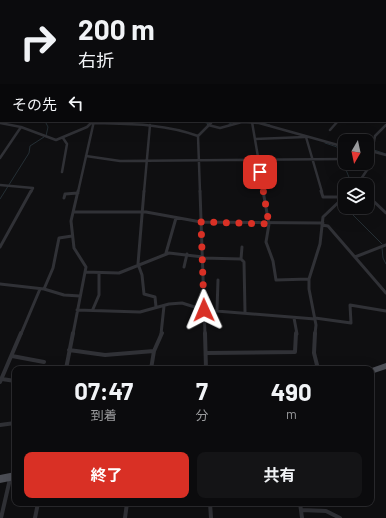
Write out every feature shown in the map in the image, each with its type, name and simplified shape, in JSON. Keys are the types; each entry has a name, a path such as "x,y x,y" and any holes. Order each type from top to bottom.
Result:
{"main road":[{"path":"374,370 386,366"},
{"path":"0,479 12,476"}],"street":[{"path":"0,123 22,127 54,140 63,138 94,122 150,125 191,132 198,136"},
{"path":"66,366 86,272 86,267 74,248 71,221 94,122"},
{"path":"206,366 198,136 209,124 220,128 240,122 252,122 338,145"},
{"path":"252,122 269,224 266,242 273,262 276,280 309,279"},
{"path":"330,130 337,122"},
{"path":"150,125 142,212 139,267 142,275 144,294 155,297 156,308"},
{"path":"374,140 375,136 386,126"},
{"path":"0,158 22,127"},
{"path":"255,139 306,137"},
{"path":"306,137 323,196 338,196"},
{"path":"62,172 67,144 63,138"},
{"path":"374,152 386,155"},
{"path":"86,156 120,161 338,159"},
{"path":"0,185 33,188 0,247"},
{"path":"64,198 65,194 78,193"},
{"path":"317,366 314,359 315,318 309,279 320,244 322,224 326,212 338,201"},
{"path":"374,201 386,213"},
{"path":"74,212 142,212 201,222 322,224 328,226 386,293"},
{"path":"166,253 176,218"},
{"path":"12,381 1,381 42,289 53,268 59,238 72,236"},
{"path":"355,257 386,245"},
{"path":"242,247 241,259 244,262 245,312"},
{"path":"86,272 99,274 119,274 139,267 166,253 241,259"},
{"path":"184,267 187,254"},
{"path":"93,309 99,295 99,274"},
{"path":"217,310 218,280"},
{"path":"0,284 42,289 64,295 80,296"},
{"path":"77,310 93,309 140,312 182,303 204,310 245,312 294,318 315,318 351,323 350,305 386,311"},
{"path":"152,366 154,351 162,335 164,306"},
{"path":"206,353 295,352 298,336 294,318"},
{"path":"69,350 105,355 154,351"},
{"path":"12,356 44,362"},
{"path":"0,425 12,423"},
{"path":"1,518 12,480"},
{"path":"35,518 37,506"},
{"path":"125,518 127,506"},
{"path":"210,506 211,518"},
{"path":"300,506 302,518"},
{"path":"301,510 326,511 340,518"}],"waterway":[{"path":"46,122 48,127 46,136"},
{"path":"204,122 209,124"},
{"path":"229,124 234,122"},
{"path":"259,122 270,125"},
{"path":"0,199 29,153 30,146 44,137"},
{"path":"325,143 337,147 349,178"},
{"path":"374,150 386,154"},
{"path":"352,214 382,244"},
{"path":"382,248 383,258 386,264"}],"route":[{"path":"204,310 201,222 269,224 260,172"}]}
